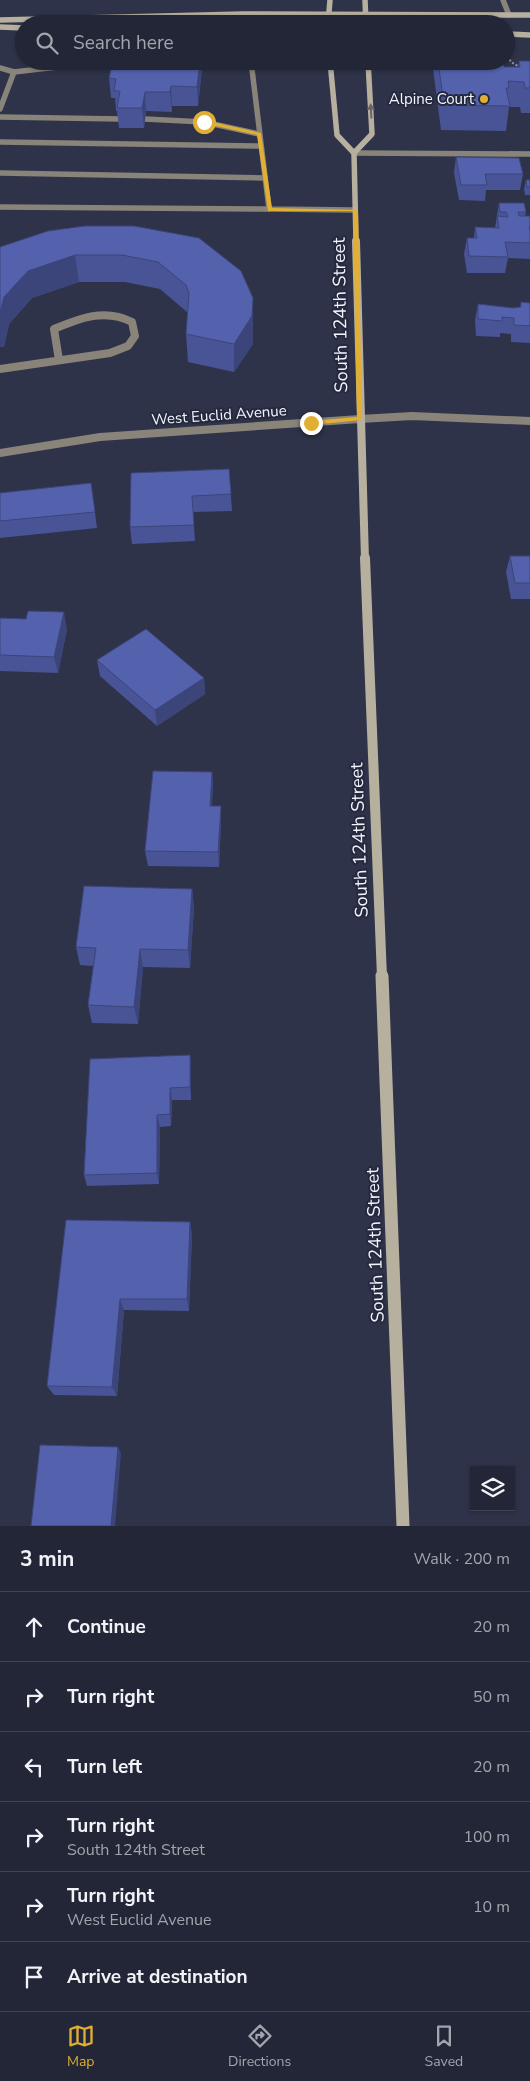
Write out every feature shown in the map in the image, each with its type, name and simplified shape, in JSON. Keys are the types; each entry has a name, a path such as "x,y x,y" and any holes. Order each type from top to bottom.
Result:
{"street":[{"path":"329,14 330,0"},
{"path":"365,0 366,14"},
{"path":"503,0 509,15"},
{"path":"202,15 530,15"},
{"path":"0,20 15,20"},
{"path":"0,27 15,28"},
{"path":"515,34 530,34"},
{"path":"0,68 14,72 31,70"},
{"path":"252,70 269,210"},
{"path":"331,70 337,135 354,153 530,154"},
{"path":"354,153 372,134 368,70"},
{"path":"0,109 14,72"},
{"path":"0,117 120,119"},
{"path":"145,119 204,122 259,134"},
{"path":"0,142 261,146"},
{"name":"South 124th Street","path":"354,153 360,419 404,1526"},
{"path":"0,173 265,178"},
{"path":"0,206 355,210"},
{"path":"0,369 110,353 128,346 135,336 132,322 122,316 100,313 79,318 54,329 59,360"},
{"name":"West Euclid Avenue","path":"0,453 110,436 360,419 412,416 530,420"}],"building":[{"path":"519,61 530,61 530,88 525,88 524,82 508,81 509,88 506,88 510,106 444,105 439,70 515,70 515,67 520,67"},
{"path":"111,70 199,70 197,87 171,86 170,92 145,92 142,108 117,108 120,91 114,91 116,79 109,78"},
{"path":"456,157 519,158 523,174 485,174 487,185 461,185"},
{"path":"526,180 530,180 530,187 527,187"},
{"path":"499,203 524,203 526,212 518,212 519,216 530,216 530,243 505,242 508,257 469,256 467,238 477,238 475,227 499,228 497,216 508,217 506,212 500,212"},
{"path":"85,226 134,226 199,238 241,271 253,298 252,316 234,344 186,334 189,293 186,285 158,262 122,255 75,255 28,271 4,297 0,313 0,247 48,231"},
{"path":"521,302 530,303 530,326 514,325 514,318 502,317 502,321 478,319 478,304 513,308 521,307"},
{"path":"229,469 231,494 192,496 194,525 130,527 131,473"},
{"path":"91,483 95,512 0,521 0,493"},
{"path":"510,556 530,556 530,583 515,583"},
{"path":"28,611 64,612 54,657 0,655 0,618 26,619"},
{"path":"146,629 204,678 155,710 97,660"},
{"path":"153,771 212,772 210,806 221,806 218,852 145,851"},
{"path":"84,886 192,889 188,950 140,949 134,1007 88,1005 96,948 76,947"},
{"path":"190,1055 190,1087 170,1088 170,1114 157,1115 157,1173 84,1175 90,1059"},
{"path":"66,1220 190,1222 187,1299 120,1299 112,1387 47,1386"},
{"path":"40,1445 118,1447 111,1526 31,1526"}],"place":[{"name":"Alpine Court","path":"484,99"}],"route":[{"path":"204,122 225,125 259,134 269,210 355,210 360,419 311,423"}]}
